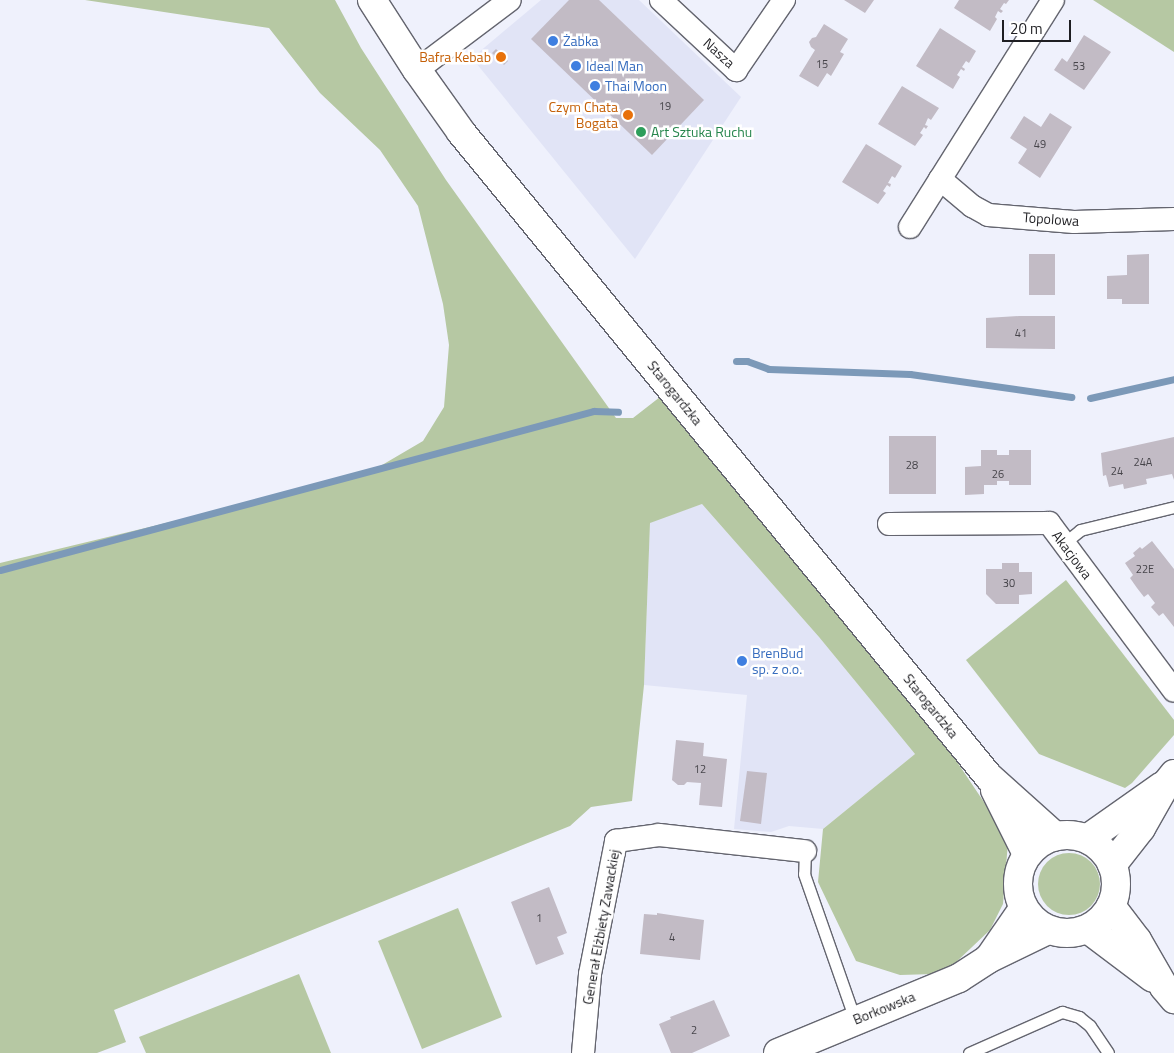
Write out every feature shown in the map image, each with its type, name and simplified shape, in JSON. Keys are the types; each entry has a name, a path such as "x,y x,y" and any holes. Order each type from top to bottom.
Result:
{"main road":[{"name":"Starogardzka","path":"372,0 417,70 467,139 989,777 1055,836"},
{"name":"Starogardzka","path":"989,777 1027,854"},
{"path":"1087,839 1123,811 1170,779"},
{"path":"1112,865 1141,828 1170,779"},
{"path":"1071,835 1087,839 1102,849 1112,865 1116,878 1116,893 1111,906 1102,920 1088,929 1075,933 1061,934 1048,930 1034,922 1023,909 1018,895 1017,881 1020,866 1027,854 1040,842 1055,836 1071,835"},
{"path":"1111,906 1137,940 1169,993"},
{"name":"Borkowska","path":"988,959 1023,909"},
{"path":"1088,929 1169,993"},
{"name":"Borkowska","path":"778,1053 815,1043 855,1020 959,978 988,959 1048,930"}],"street":[{"path":"417,70 510,0"},
{"name":"Nasza","path":"661,0 736,70 746,59 784,0"},
{"path":"910,227 1053,0"},
{"name":"Topolowa","path":"940,179 972,206 988,215 1074,222 1174,219"},
{"name":"Akacjowa","path":"889,524 1049,524 1174,691"},
{"name":"Generał Elżbiety Zawackiej","path":"582,1053 590,974 616,841 659,834 805,851"}],"lane":[{"path":"1064,544 1080,530 1174,507"},
{"path":"805,851 804,874 855,1020"},
{"path":"969,1053 1062,1012 1078,1017 1090,1026 1108,1053"}],"shaded area":[{"path":"541,0 639,0 741,97 635,259 472,58"},
{"name":"BrenBud sp. z o.o.","path":"702,504 819,637 915,754 823,829 789,826 771,832 734,829 747,695 644,685 650,522"}],"green space":[{"path":"85,0 335,0 361,48 446,180 616,418 633,418 660,397 943,741 998,823 1008,842 1003,904 990,930 953,965 934,974 900,975 856,961 818,882 823,829 915,754 819,637 702,504 650,523 644,685 632,801 591,807 570,826 114,1010 126,1042 97,1053 0,1053 0,563 365,475 423,441 444,407 449,345 443,304 418,206 380,150 320,93 269,28"},
{"path":"1093,0 1174,0 1174,52"},
{"path":"1066,580 1174,720 1174,735 1132,783 1125,788 1039,754 966,660"},
{"path":"1069,853 1086,858 1091,862 1095,867 1100,884 1095,901 1091,906 1086,910 1069,915 1052,910 1047,906 1043,901 1038,884 1043,867 1047,862 1052,858"},
{"path":"458,908 502,1017 422,1049 378,941"},
{"path":"299,974 331,1053 146,1053 139,1037"}],"building":[{"path":"569,0 599,0 704,100 652,155 531,39"},
{"path":"844,0 874,0 865,13"},
{"path":"959,0 1009,0 1000,9 1003,11 1001,13 998,11 995,17 997,19 990,31 954,8"},
{"path":"824,24 848,39 840,52 844,54 831,76 827,73 818,87 799,76 815,50 809,42 812,38 816,37"},
{"path":"940,28 976,51 969,63 966,61 962,67 965,69 964,71 961,69 957,75 960,77 953,89 916,66"},
{"path":"1084,35 1111,52 1084,90 1054,70 1062,58 1067,62"},
{"path":"496,49 508,61 504,65 492,53"},
{"path":"902,86 939,108 931,120 928,118 925,125 928,126 926,129 924,127 920,133 923,135 915,146 878,124"},
{"path":"1050,113 1072,127 1040,178 1018,163 1027,149 1010,138 1024,116 1041,127"},
{"path":"866,144 902,166 895,178 892,176 888,183 891,184 890,187 887,185 883,191 886,193 878,204 842,182"},
{"path":"1029,254 1055,254 1055,295 1029,295"},
{"path":"1149,254 1149,304 1122,304 1122,299 1107,299 1107,276 1127,275 1127,255"},
{"path":"1055,316 1055,349 986,348 986,318"},
{"path":"889,436 936,436 936,494 889,494"},
{"path":"1174,437 1174,480 1172,474 1146,479 1147,484 1124,489 1123,484 1109,487 1106,475 1103,476 1101,453"},
{"path":"981,450 997,450 997,455 1009,455 1009,450 1031,450 1031,485 1009,485 1009,481 997,481 997,485 984,485 984,494 965,495 965,467 981,466"},
{"path":"1152,541 1174,569 1174,627 1163,613 1159,616 1151,607 1155,603 1148,594 1144,597 1137,588 1130,578 1133,575 1125,563 1135,556 1133,553 1140,547 1142,549"},
{"path":"1002,563 1019,563 1019,572 1032,572 1032,594 1019,595 1019,604 996,604 986,594 986,569 1002,569"},
{"path":"676,740 704,743 703,756 727,759 722,807 699,805 701,783 687,782 684,785 678,785 672,780"},
{"path":"747,771 767,773 761,824 740,821"},
{"path":"549,887 567,933 557,937 564,954 536,965 511,902"},
{"path":"657,913 704,920 700,960 640,954 644,914 657,915"},
{"path":"714,1000 730,1036 692,1053 671,1053 659,1024 671,1019 670,1017"}],"waterway":[{"path":"736,361 747,361 769,369 910,374 1071,397"},
{"path":"1090,398 1174,379"},
{"path":"0,570 594,411 618,412"}],"place":[{"name":"Żabka","path":"553,41"},
{"name":"Bafra Kebab","path":"501,57"},
{"name":"Ideal Man","path":"576,66"},
{"name":"Thai Moon","path":"595,86"},
{"name":"Czym Chata Bogata","path":"628,115"},
{"name":"Art Sztuka Ruchu","path":"641,132"},
{"name":"BrenBud sp. z o.o.","path":"742,661"}]}
